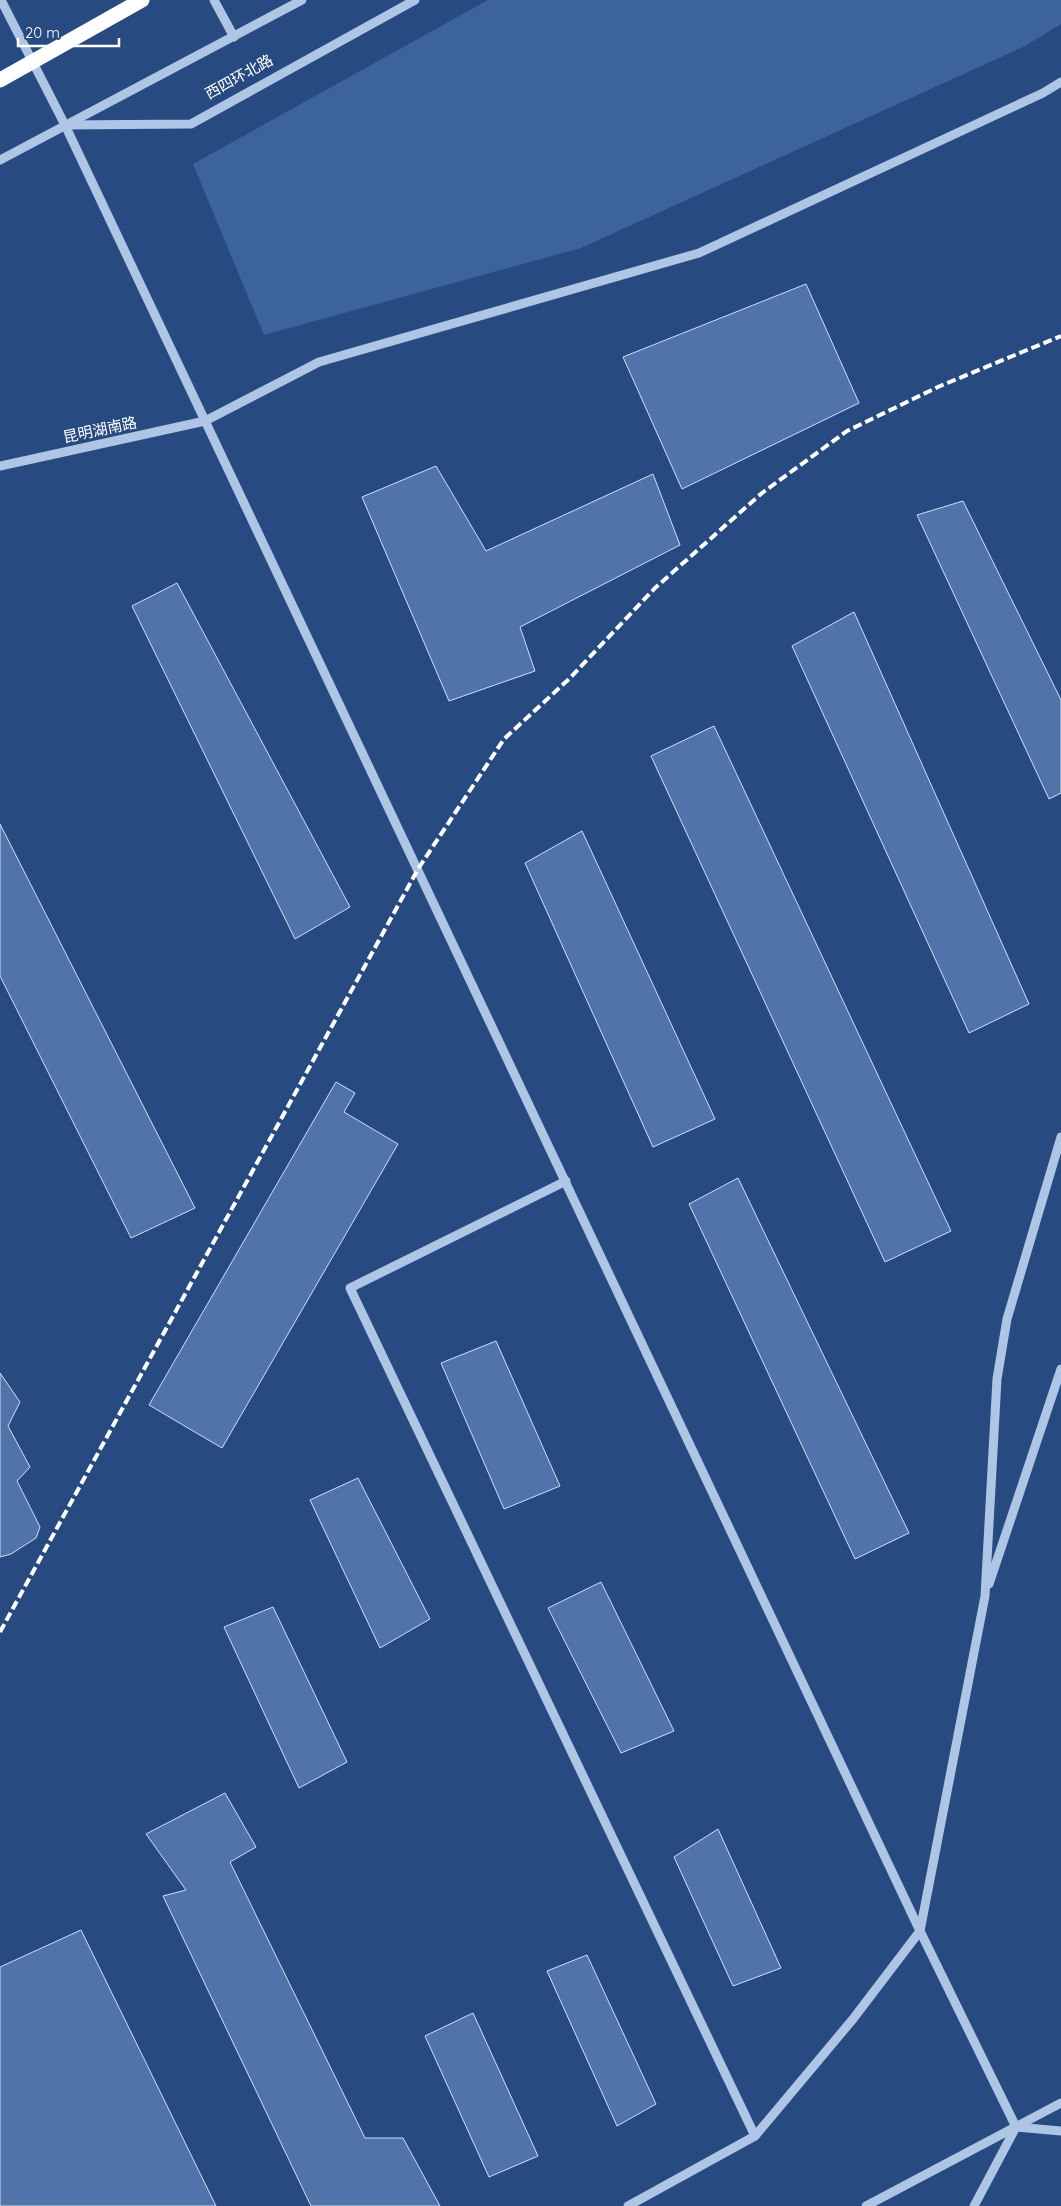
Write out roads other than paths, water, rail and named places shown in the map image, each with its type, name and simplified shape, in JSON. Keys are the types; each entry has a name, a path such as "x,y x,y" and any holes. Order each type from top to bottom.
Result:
{"highway":[{"path":"0,80 142,0"}],"street":[{"path":"1,0 65,125 920,1931 1016,2127"},
{"path":"214,0 234,37"},
{"name":"西四环北路","path":"0,160 302,0"},
{"name":"西四环北路","path":"65,125 191,124 415,0"},
{"name":"昆明湖南路","path":"0,466 205,421 319,362 699,253 1034,98 1061,82"},
{"path":"985,1596 996,1379 1007,1319 1061,1137"},
{"path":"566,1181 350,1288 755,2136"},
{"path":"628,2206 755,2136 853,2019 920,1931 985,1596 1061,1369"},
{"path":"866,2206 1061,2104"},
{"path":"1016,2127 1061,2131"},
{"path":"974,2206 1016,2127"}],"railway":[{"path":"0,1632 418,869 504,739 569,679 655,588 762,493 847,431 940,386 1061,336"}]}
